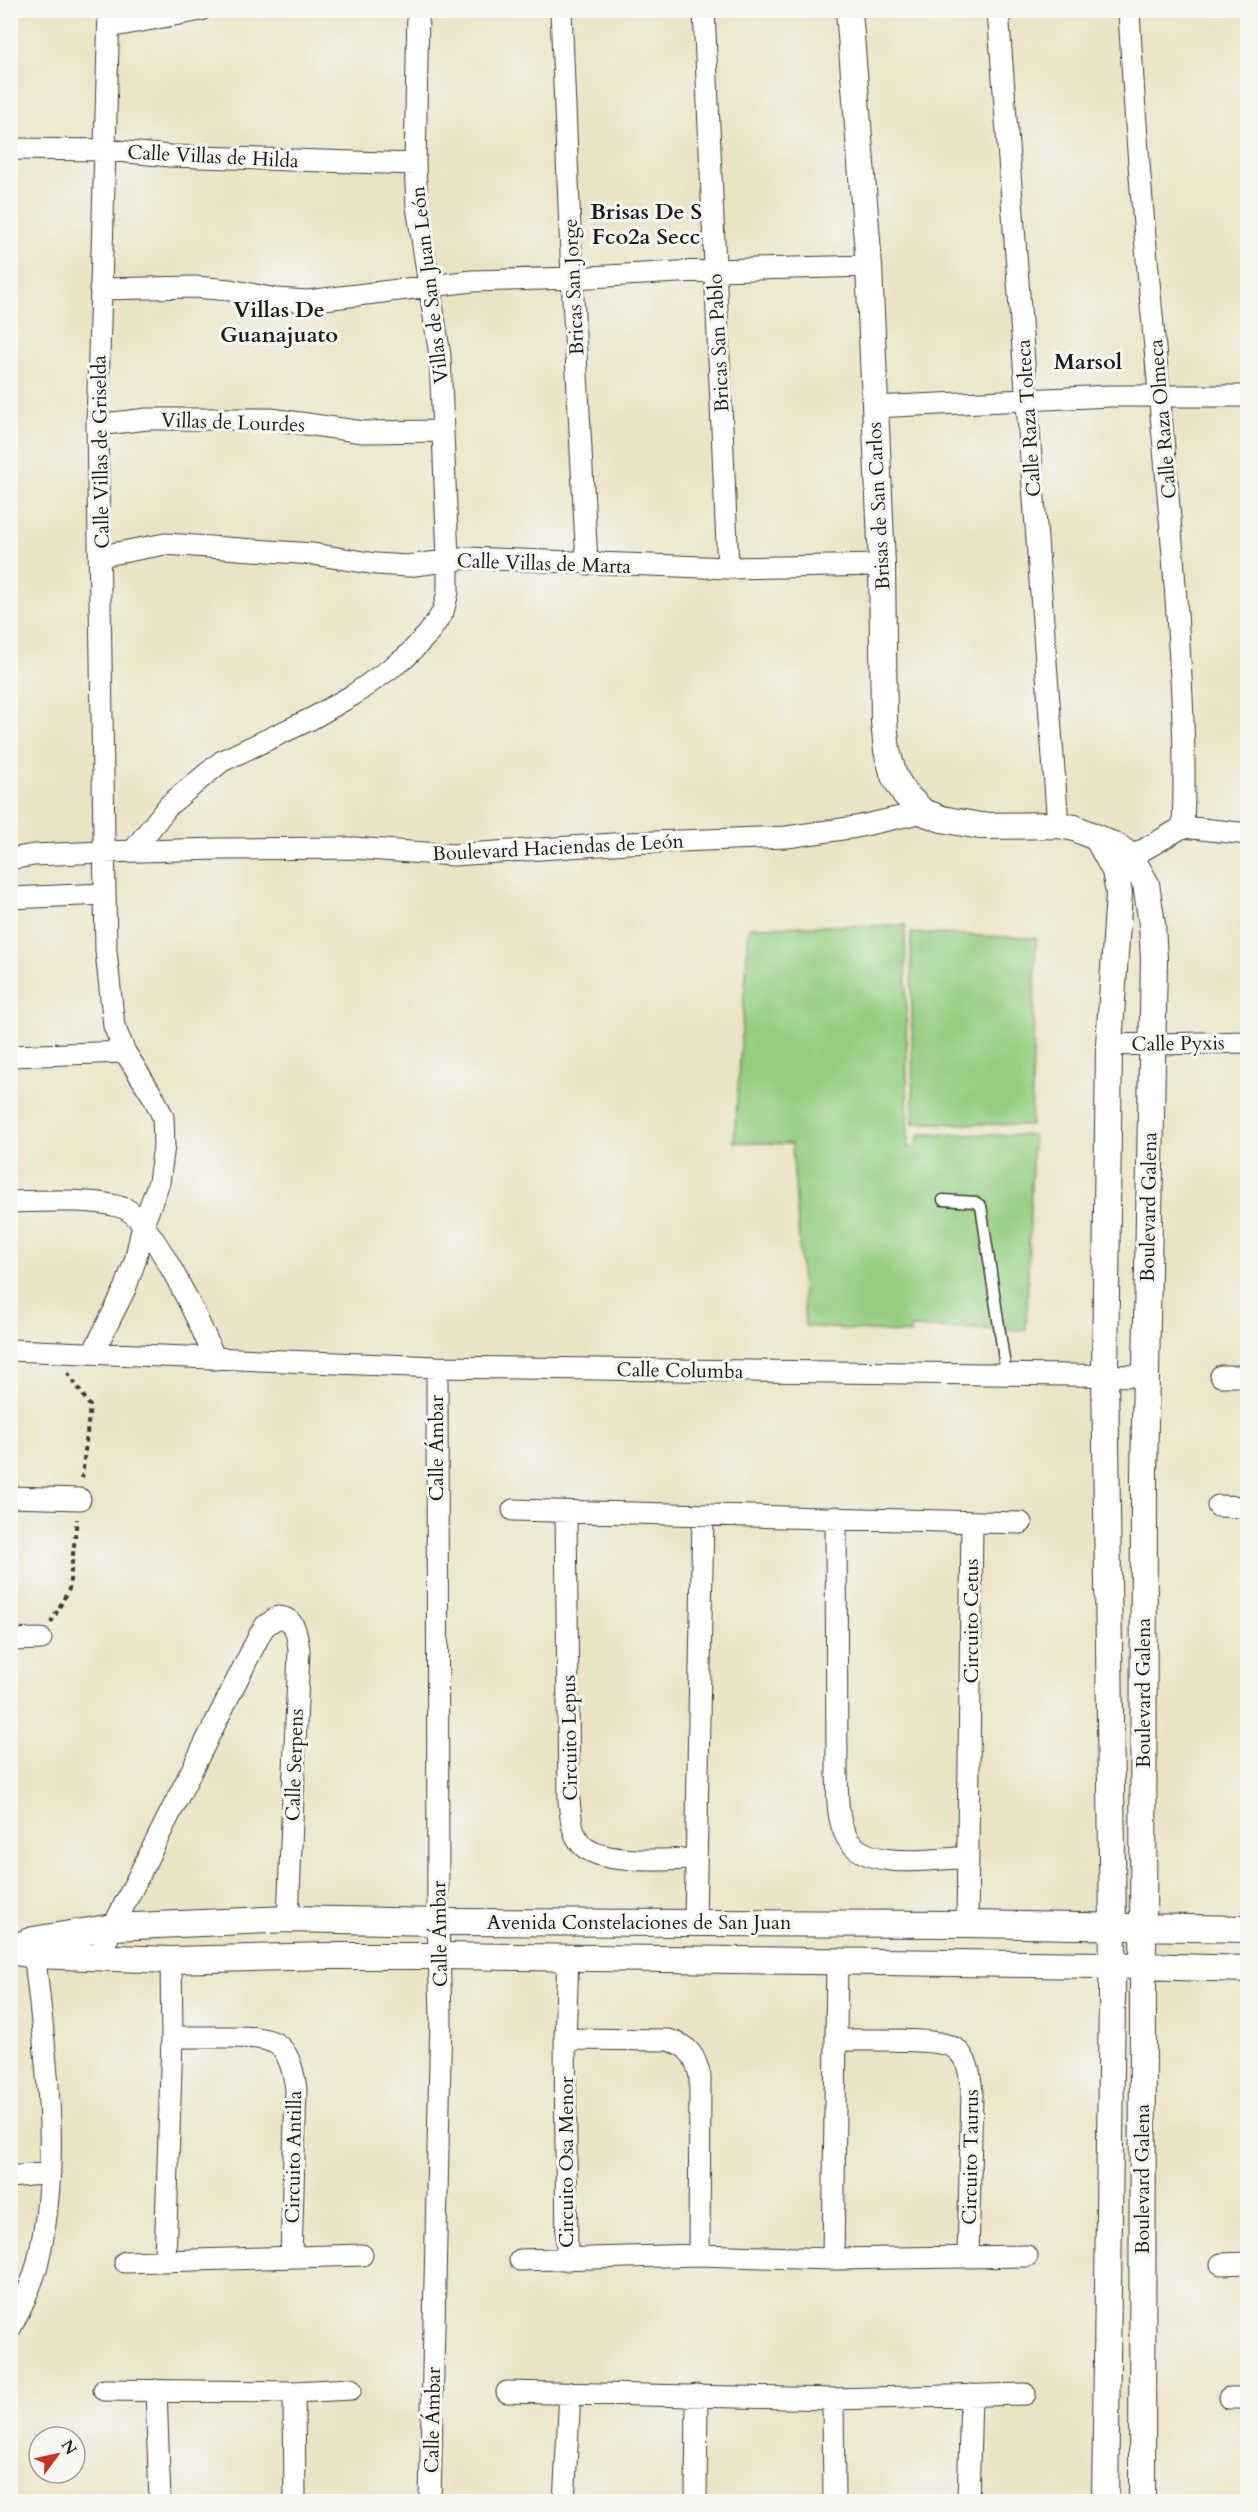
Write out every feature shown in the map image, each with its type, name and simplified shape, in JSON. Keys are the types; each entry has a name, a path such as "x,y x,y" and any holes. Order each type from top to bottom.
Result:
{"street":[{"path":"109,19 201,10"},
{"name":"Villas de San Juan León","path":"133,851 169,806 222,762 336,705 405,658 428,634 443,612 448,592 448,559 441,431 440,356 417,206 415,164 418,10"},
{"name":"Bricas San Jorge","path":"561,10 587,564"},
{"name":"Bricas San Pablo","path":"704,10 728,568"},
{"name":"Brisas de San Carlos","path":"849,10 869,266 873,407 882,565 884,722 887,751 894,776 905,794 923,812 957,823 980,826 1058,825 1075,828 1098,839 1146,884"},
{"name":"Calle Raza Tolteca","path":"998,10 1058,825"},
{"name":"Calle Raza Olmeca","path":"1129,10 1179,641 1185,775 1183,827"},
{"name":"Calle Villas de Griselda","path":"93,1353 125,1289 135,1261 142,1225 159,1182 164,1146 163,1117 154,1098 125,1053 114,1026 106,951 102,852 97,424 109,19"},
{"name":"Calle Villas de Hilda","path":"10,149 106,150 170,156 415,164"},
{"path":"100,289 195,287 230,290 276,299 308,301 472,281 714,270 869,266"},
{"path":"873,407 1161,395 1248,396"},
{"name":"Villas de Lourdes","path":"97,424 147,419 271,419 363,432 441,431"},
{"name":"Calle Villas de Marta","path":"100,556 165,544 313,554 376,564 407,566 448,559 490,558 587,564 728,568 882,565"},
{"name":"Boulevard Haciendas de León","path":"10,859 34,855 133,851 354,848 453,855 628,843 787,837 856,827 923,812"},
{"path":"1122,861 1183,827 1248,834"},
{"name":"Brisas de San Carlos","path":"1119,893 1122,861"},
{"name":"Boulevard Galena","path":"1142,2502 1145,1376 1154,959 1146,884"},
{"name":"Boulevard Galena","path":"1105,2502 1113,1926 1105,1374 1109,1045 1119,893"},
{"path":"10,898 105,894"},
{"name":"Calle Pyxis","path":"1109,1045 1151,1042 1248,1042"},
{"path":"10,1056 125,1053"},
{"path":"10,1202 52,1201 115,1206 128,1210 142,1225 193,1308 215,1359"},
{"name":"Calle Columba","path":"10,1350 437,1367 1145,1376"},
{"name":"Calle Ámbar","path":"430,2502 441,2016 438,1922 437,1367"},
{"path":"1221,1376 1248,1376"},
{"path":"10,1497 80,1499"},
{"path":"1218,1506 1248,1507"},
{"path":"513,1510 1021,1523"},
{"name":"Circuito Lepus","path":"566,1512 569,1801 572,1827 582,1845 598,1854 621,1859 696,1859"},
{"path":"694,1922 703,1516"},
{"path":"836,1517 837,1772 839,1813 846,1837 856,1849 875,1858 904,1860 968,1857"},
{"name":"Circuito Cetus","path":"967,1924 972,1522"},
{"name":"Calle Serpens","path":"113,1927 264,1626 278,1617 284,1617 292,1623 297,1634 299,1650 288,1918"},
{"path":"10,1640 41,1639"},
{"name":"Avenida Constelaciones de San Juan","path":"22,1949 113,1927 288,1918 438,1922 967,1924 1248,1929"},
{"path":"98,1957 113,1927"},
{"path":"10,2329 38,2263 50,2173 51,2109 22,1949"},
{"name":"Avenida Constelaciones de San Juan","path":"22,1949 98,1957 171,1960 439,1956 1112,1965 1248,1969"},
{"name":"Circuito Osa Menor","path":"568,1958 565,2039 567,2260 699,2255 833,2259"},
{"path":"165,2260 172,2037 171,1960"},
{"path":"837,1962 833,2259 1027,2256"},
{"name":"Circuito Antilla","path":"172,2037 263,2037 277,2044 288,2057 294,2070 296,2089 291,2256"},
{"path":"565,2039 668,2040 681,2043 696,2061 700,2078 699,2255"},
{"name":"Circuito Taurus","path":"837,2040 937,2042 955,2047 964,2057 970,2071 972,2091 968,2257"},
{"path":"10,2176 50,2173"},
{"path":"125,2262 362,2255"},
{"path":"520,2260 567,2260"},
{"path":"1221,2264 1248,2263"},
{"path":"104,2390 294,2392 351,2389"},
{"path":"156,2390 160,2502"},
{"path":"294,2392 294,2502"},
{"path":"507,2392 834,2399 1025,2394"},
{"path":"564,2502 570,2393"},
{"path":"696,2502 697,2395"},
{"path":"968,2502 971,2395"},
{"path":"834,2399 834,2502"}],"lane":[{"path":"943,1200 975,1202 981,1206 1006,1373"}],"green space":[{"path":"905,925 908,1147 917,1148 918,1134 1033,1135 1026,1330 911,1328 910,1334 805,1326 792,1144 734,1142 749,927"},
{"path":"911,933 1036,938 1031,1125 913,1123"}],"district":[{"name":"Brisas De S Fco2a Secc","path":"646,224"},
{"name":"Villas De Guanajuato","path":"279,322"},
{"name":"Marsol","path":"1088,361"}]}
